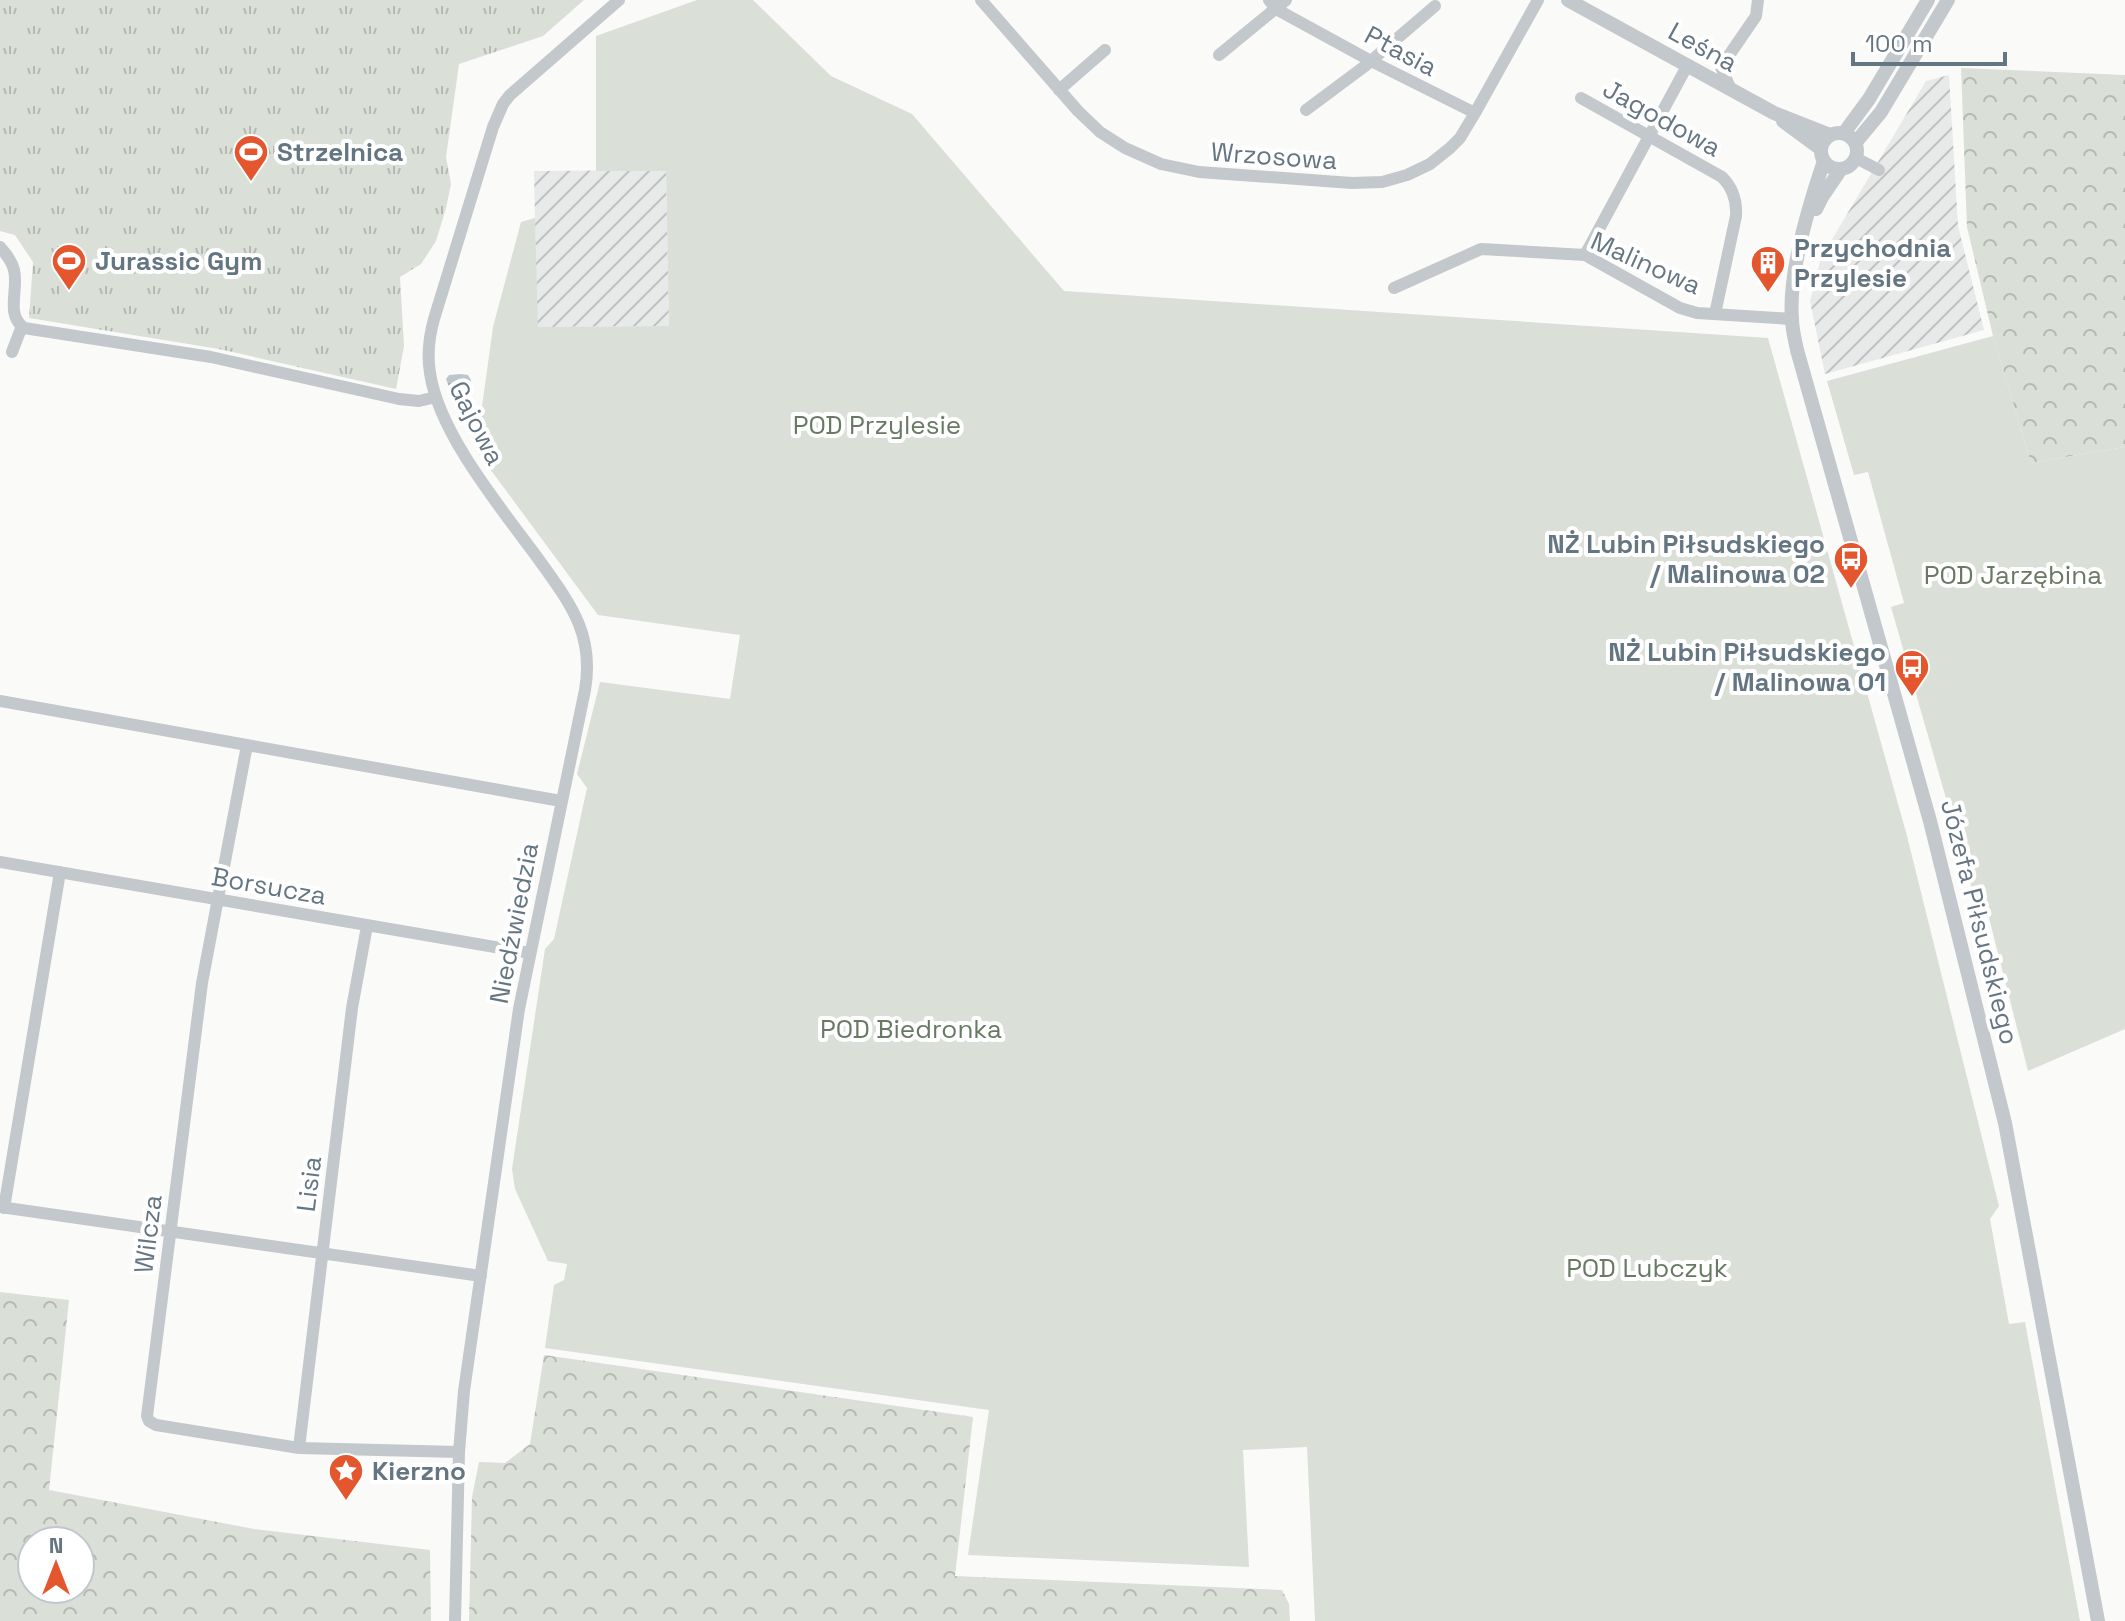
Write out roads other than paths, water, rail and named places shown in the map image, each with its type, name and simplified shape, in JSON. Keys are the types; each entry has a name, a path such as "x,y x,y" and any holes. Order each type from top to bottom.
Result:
{"street":[{"name":"Gajowa","path":"561,801 587,678 588,661 583,632 570,603 465,456 436,397 429,369 430,333 493,127 503,104 522,83 619,0"},
{"name":"Wrzosowa","path":"984,1 1059,90 1100,132 1125,148 1161,164 1199,172 1369,183 1393,179 1430,164 1460,138 1538,0"},
{"name":"Leśna","path":"1568,0 1774,113 1843,137"},
{"path":"1731,90 1721,67 1756,16 1758,0"},
{"path":"1843,137 1928,0"},
{"path":"1843,137 1858,153 1853,164 1841,169 1832,167 1823,155 1825,139 1843,137 1881,112 1948,0"},
{"path":"1219,55 1277,3"},
{"name":"Ptasia","path":"1277,3 1371,61 1475,113"},
{"path":"1306,110 1371,61 1435,6"},
{"path":"1059,90 1105,50"},
{"path":"1585,255 1687,66"},
{"name":"Jagodowa","path":"1581,98 1722,177 1730,185 1737,204 1736,216 1715,314"},
{"name":"Leśna","path":"1774,113 1823,155"},
{"name":"Józefa Piłsudskiego","path":"1823,155 1794,277 1792,319 1797,350 1930,821 1994,1079 2020,1197 2098,1621"},
{"path":"1856,158 1879,170"},
{"name":"Józefa Piłsudskiego","path":"1802,242 1822,197 1841,169"},
{"path":"0,247 14,270 13,313 22,326 211,357 399,399 419,401 436,397"},
{"name":"Malinowa","path":"1394,288 1481,249 1585,255 1680,308 1697,313 1792,319"},
{"path":"12,352 22,326"},
{"path":"0,701 561,801"},
{"name":"Wilcza","path":"247,745 202,983 149,1421 156,1425 299,1448 459,1452"},
{"name":"Niedźwiedzia","path":"455,1621 459,1452 464,1391 519,1009 561,801"},
{"name":"Borsucza","path":"0,862 530,953"},
{"path":"60,872 2,1208 481,1276"},
{"name":"Lisia","path":"299,1448 352,1008 367,926"}],"water":[{"path":"449,375 468,375 471,380 466,413 462,414 446,379"}],"place":[{"name":"Strzelnica","path":"251,183"},
{"name":"Jurassic Gym","path":"69,292"},
{"name":"Przychodnia Przylesie","path":"1768,294"},
{"name":"NŻ Lubin Piłsudskiego / Malinowa 02","path":"1851,590"},
{"name":"NŻ Lubin Piłsudskiego / Malinowa 01","path":"1912,698"},
{"name":"Kierzno","path":"346,1502"}],"park label":[{"name":"POD Przylesie","path":"877,425"},
{"name":"POD Jarzębina","path":"2013,575"},
{"name":"POD Biedronka","path":"911,1029"},
{"name":"POD Lubczyk","path":"1647,1268"}]}
